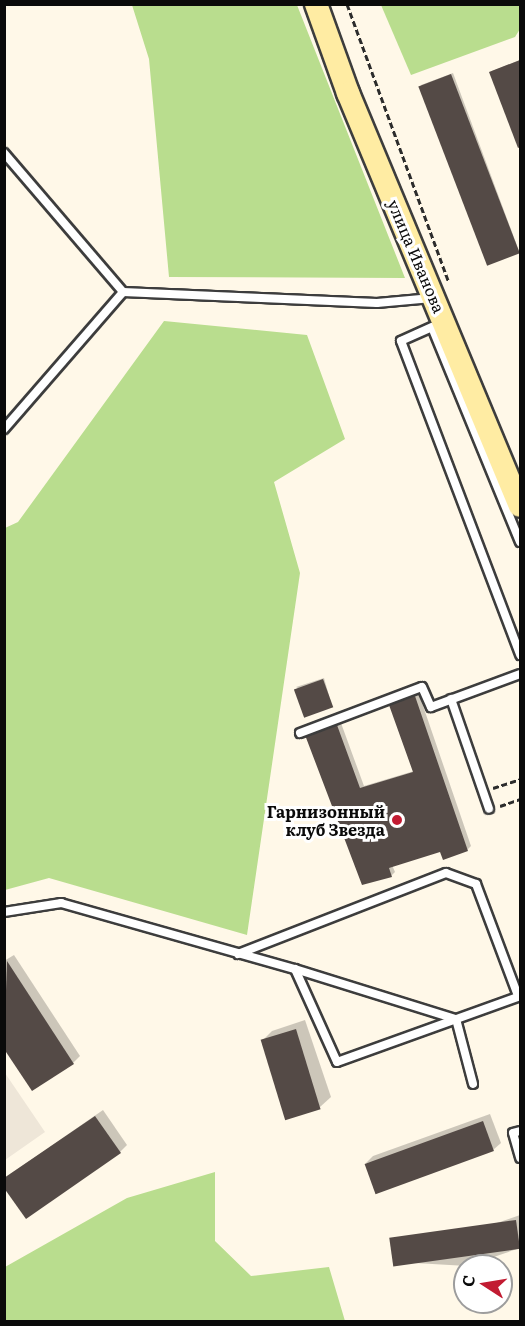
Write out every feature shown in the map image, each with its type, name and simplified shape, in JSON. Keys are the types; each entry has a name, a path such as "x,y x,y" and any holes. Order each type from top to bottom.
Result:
{"main road":[{"name":"улица Иванова","path":"316,4 348,93 444,294 514,472 520,507"}],"lane":[{"path":"4,153 123,292 377,303 444,294"},
{"path":"4,429 123,292"},
{"path":"520,542 432,327 401,341 520,655"},
{"path":"300,733 422,687 430,707 520,674"},
{"path":"451,699 489,809"},
{"path":"237,954 446,873 476,884 519,996 337,1062 295,969"},
{"path":"4,912 61,903 295,969 456,1019"},
{"path":"456,1019 474,1084"},
{"path":"520,1131 513,1133 520,1158"}],"path":[{"path":"347,4 444,294"},
{"path":"483,791 520,779"},
{"path":"489,809 520,799"}],"green space":[{"path":"132,5 297,5 405,278 169,277 149,59"},
{"path":"381,5 520,5 520,29 515,37 411,75"},
{"path":"164,321 307,335 345,439 274,482 300,573 247,935 49,878 5,890 5,528 18,522"},
{"path":"215,1172 215,1241 251,1276 329,1267 345,1321 5,1321 5,1267 127,1198"}],"shaded area":[{"path":"5,1073 45,1132 4,1160"}],"building":[{"path":"520,60 520,147 518,148 489,72"},
{"path":"451,74 520,253 487,266 418,87"},
{"path":"323,679 333,707 304,718 294,690"},
{"name":"Гарнизонный клуб Звезда","path":"415,696 468,851 443,860 440,852 389,868 392,877 362,885 305,735 337,725 360,788 413,772 389,705"},
{"path":"7,961 74,1064 32,1091 4,1049"},
{"path":"296,1029 321,1109 285,1120 261,1040"},
{"path":"95,1116 121,1153 26,1219 4,1188 4,1178"},
{"path":"483,1121 494,1151 376,1194 365,1164"},
{"path":"516,1220 520,1249 482,1254 453,1254 453,1258 393,1267 389,1238"}],"place":[{"name":"Гарнизонный клуб Звезда","path":"397,820"}]}
